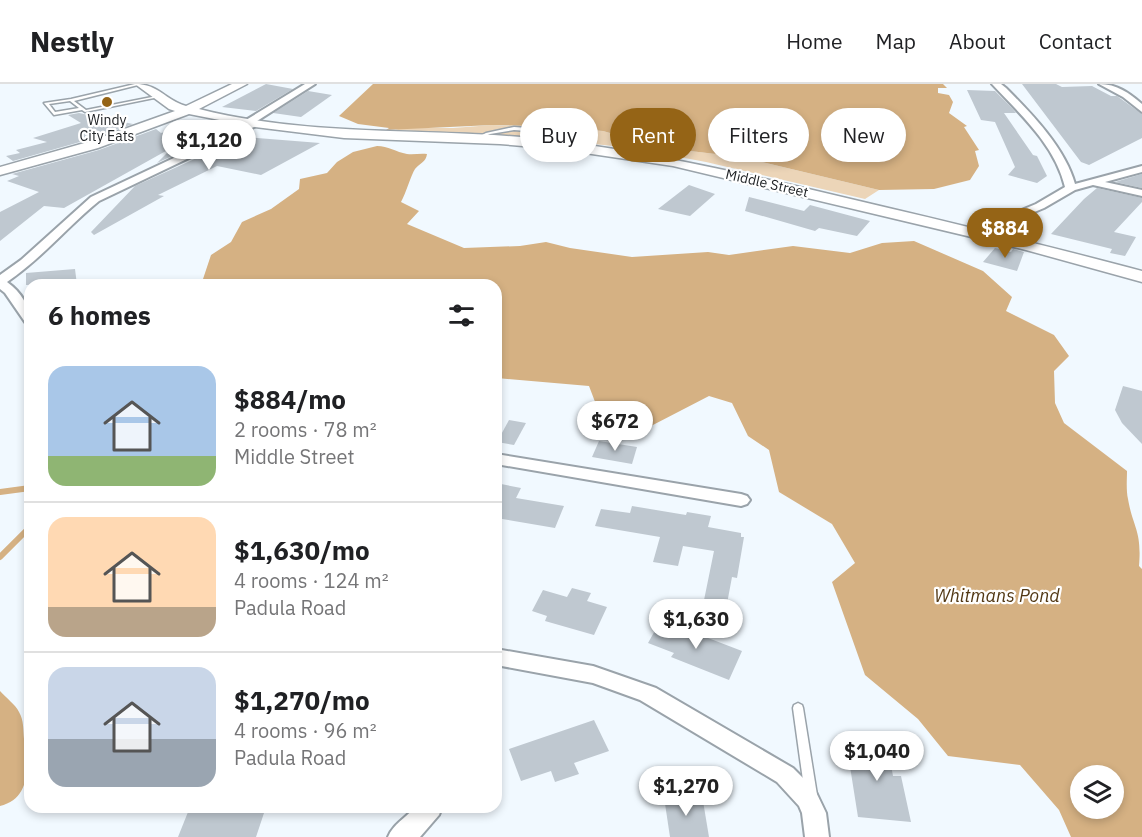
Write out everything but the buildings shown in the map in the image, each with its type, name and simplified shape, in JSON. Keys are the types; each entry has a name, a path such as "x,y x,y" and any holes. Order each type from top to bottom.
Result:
{"main road":[{"name":"Middle Street","path":"141,84 158,97 188,111 252,123 344,134 584,148 695,166 975,233 1142,277"},
{"path":"0,171 109,140 188,111 241,84"}],"street":[{"path":"24,310 10,290 0,282 20,268 72,217 95,200 252,123 310,84"},
{"path":"996,84 1008,94 1055,152 1064,166 1071,188"},
{"path":"1103,84 1126,95 1142,109"},
{"path":"975,233 1040,206 1071,188 1142,169"},
{"path":"1087,182 1142,193"},
{"path":"502,460 741,500"},
{"path":"502,658 627,684 785,775 797,786 814,813 817,837"},
{"path":"400,837 416,825 425,813"}],"lane":[{"path":"141,84 71,100 46,103 54,114 158,97"},
{"path":"71,100 90,115"},
{"path":"798,708 814,813"}],"shaded area":[{"path":"492,125 520,127 520,136 395,130"},
{"path":"598,131 610,133 610,146 598,144"},
{"path":"696,152 708,153 708,162 762,162 879,190 865,199 696,160"}],"water":[{"path":"373,84 943,84 947,88 938,88 938,93 949,95 953,102 949,113 967,126 964,127 979,150 975,151 979,166 970,180 934,189 879,190 762,162 809,162 809,108 708,108 708,153 696,152 696,108 610,108 610,133 598,131 598,108 520,108 520,126 386,130 389,128 358,124 339,116"},
{"name":"Whitmans Pond","path":"377,146 407,154 427,154 424,161 413,172 401,202 419,211 407,224 464,248 520,246 546,242 632,257 708,252 729,255 793,246 850,253 882,243 914,241 983,271 1012,297 1006,311 1054,335 1069,356 1054,371 1055,403 1064,423 1127,471 1127,496 1138,537 1139,566 1142,569 1142,837 1071,837 1059,810 1020,765 948,756 918,719 865,675 832,582 855,563 832,524 779,492 769,450 748,436 732,403 709,396 651,426 625,408 597,407 589,386 502,378 502,279 203,279 211,255 231,242 242,222 271,209 299,189 300,179 327,173 337,162 353,152"},
{"path":"0,691 15,706 22,719 24,785 18,796 0,806"}],"waterway":[{"path":"0,492 24,489"},
{"path":"0,557 24,533"}],"place":[{"name":"Windy City Eats","path":"107,102"}]}
